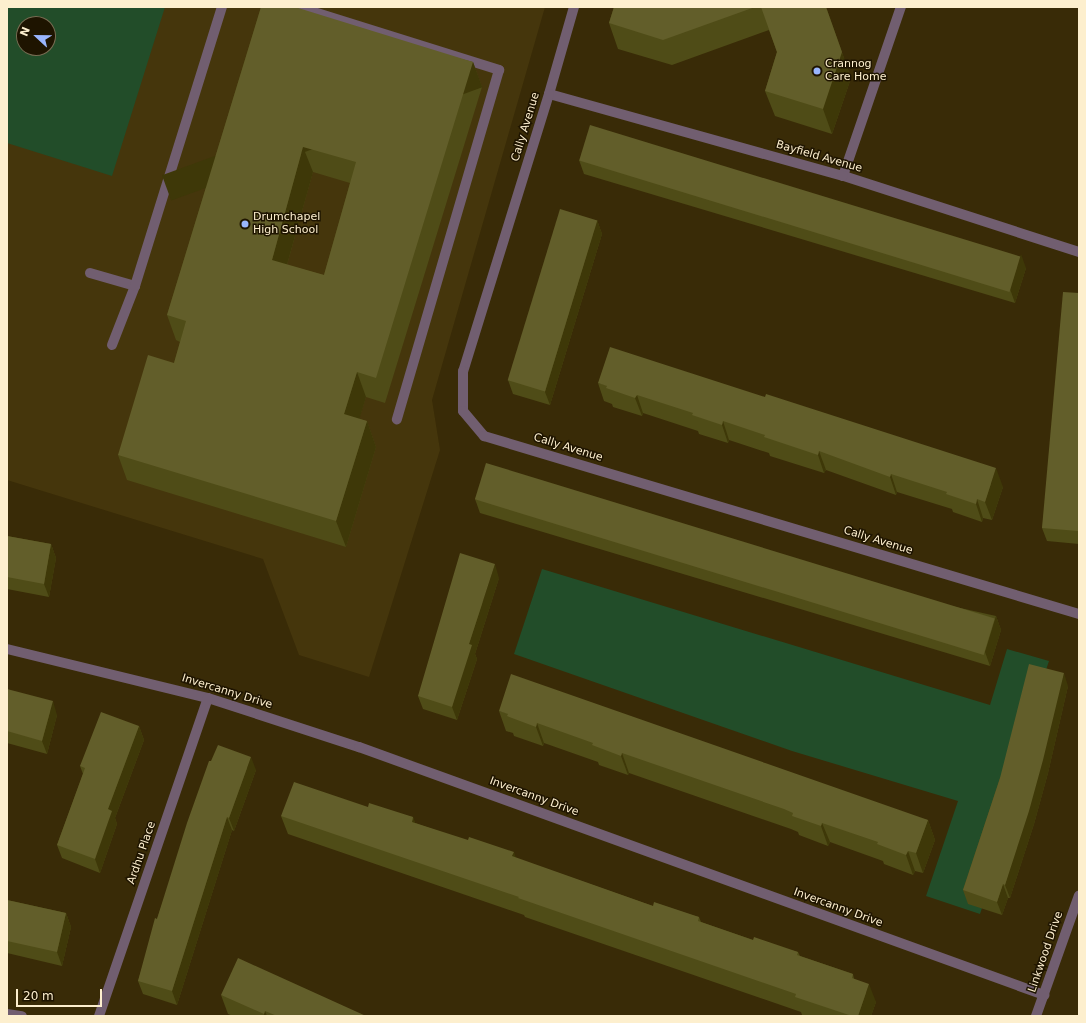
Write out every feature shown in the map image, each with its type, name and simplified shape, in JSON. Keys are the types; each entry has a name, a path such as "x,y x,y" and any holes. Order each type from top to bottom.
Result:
{"street":[{"path":"112,345 135,286 222,7"},
{"path":"298,7 499,70 397,419"},
{"name":"Cally Avenue","path":"574,7 549,94 463,371 463,411 484,436 1079,614"},
{"path":"843,176 901,7"},
{"name":"Bayfield Avenue","path":"549,94 843,176 1079,252"},
{"path":"90,273 135,286"},
{"name":"Invercanny Drive","path":"7,649 208,698 359,747 1044,995"},
{"name":"Ardhu Place","path":"99,1016 208,698"},
{"name":"Linkwood Drive","path":"1036,1016 1079,895"},
{"path":"7,1014 22,1016"}],"shaded area":[{"name":"Drumchapel High School","path":"7,7 545,7 432,400 440,450 369,677 299,655 263,559 7,480"}],"green space":[{"path":"7,7 165,7 112,176 7,143"},
{"path":"542,569 990,705 1007,649 1049,661 968,903 982,908 980,914 926,896 958,801 792,751 514,654"}],"building":[{"path":"261,7 295,7 473,62 376,378 357,372 344,414 367,421 336,521 118,455 148,355 174,363 186,321 167,315","holes":["303,147 356,162 324,275 272,260"]},
{"path":"614,7 755,7 663,40 609,23"},
{"path":"761,7 826,7 842,52 823,109 765,91 777,52"},
{"path":"590,125 1020,257 1010,292 579,160"},
{"path":"560,209 597,220 545,392 508,380"},
{"path":"1063,292 1079,293 1078,531 1042,528"},
{"path":"610,347 765,397 766,394 996,468 985,502 977,499 976,504 946,494 947,492 891,474 890,477 819,451 818,455 764,437 765,435 723,421 722,425 692,415 693,413 637,395 635,398 606,388 607,386 598,383"},
{"path":"486,463 995,619 984,655 475,499"},
{"path":"7,536 51,544 44,584 7,577"},
{"path":"460,553 495,564 469,644 472,645 452,707 418,696"},
{"path":"1029,664 1064,673 1029,811 1005,885 1003,884 997,902 963,890 1000,778"},
{"path":"511,674 928,820 916,853 908,851 906,855 877,844 878,842 822,823 821,826 792,816 793,813 784,809 622,753 621,756 592,745 593,743 537,723 536,727 507,716 508,714 499,711"},
{"path":"7,689 53,701 42,741 7,731"},
{"path":"101,712 139,726 108,809 112,811 95,859 57,845 85,768 80,766"},
{"path":"218,745 251,757 229,818 227,817 172,991 138,981 155,918 157,919 187,823 209,761 211,761"},
{"path":"294,782 368,807 369,803 413,817 412,822 468,840 469,837 514,852 512,856 653,906 654,902 699,917 698,921 753,940 754,937 798,952 797,955 853,974 852,978 869,984 858,1016 852,1016 795,997 796,994 281,816"},
{"path":"7,900 66,913 57,952 7,941"},
{"path":"238,958 366,1016 277,1016 265,1011 264,1014 221,995"}],"place":[{"name":"Crannog Care Home","path":"817,71"},
{"name":"Drumchapel High School","path":"245,224"}]}
